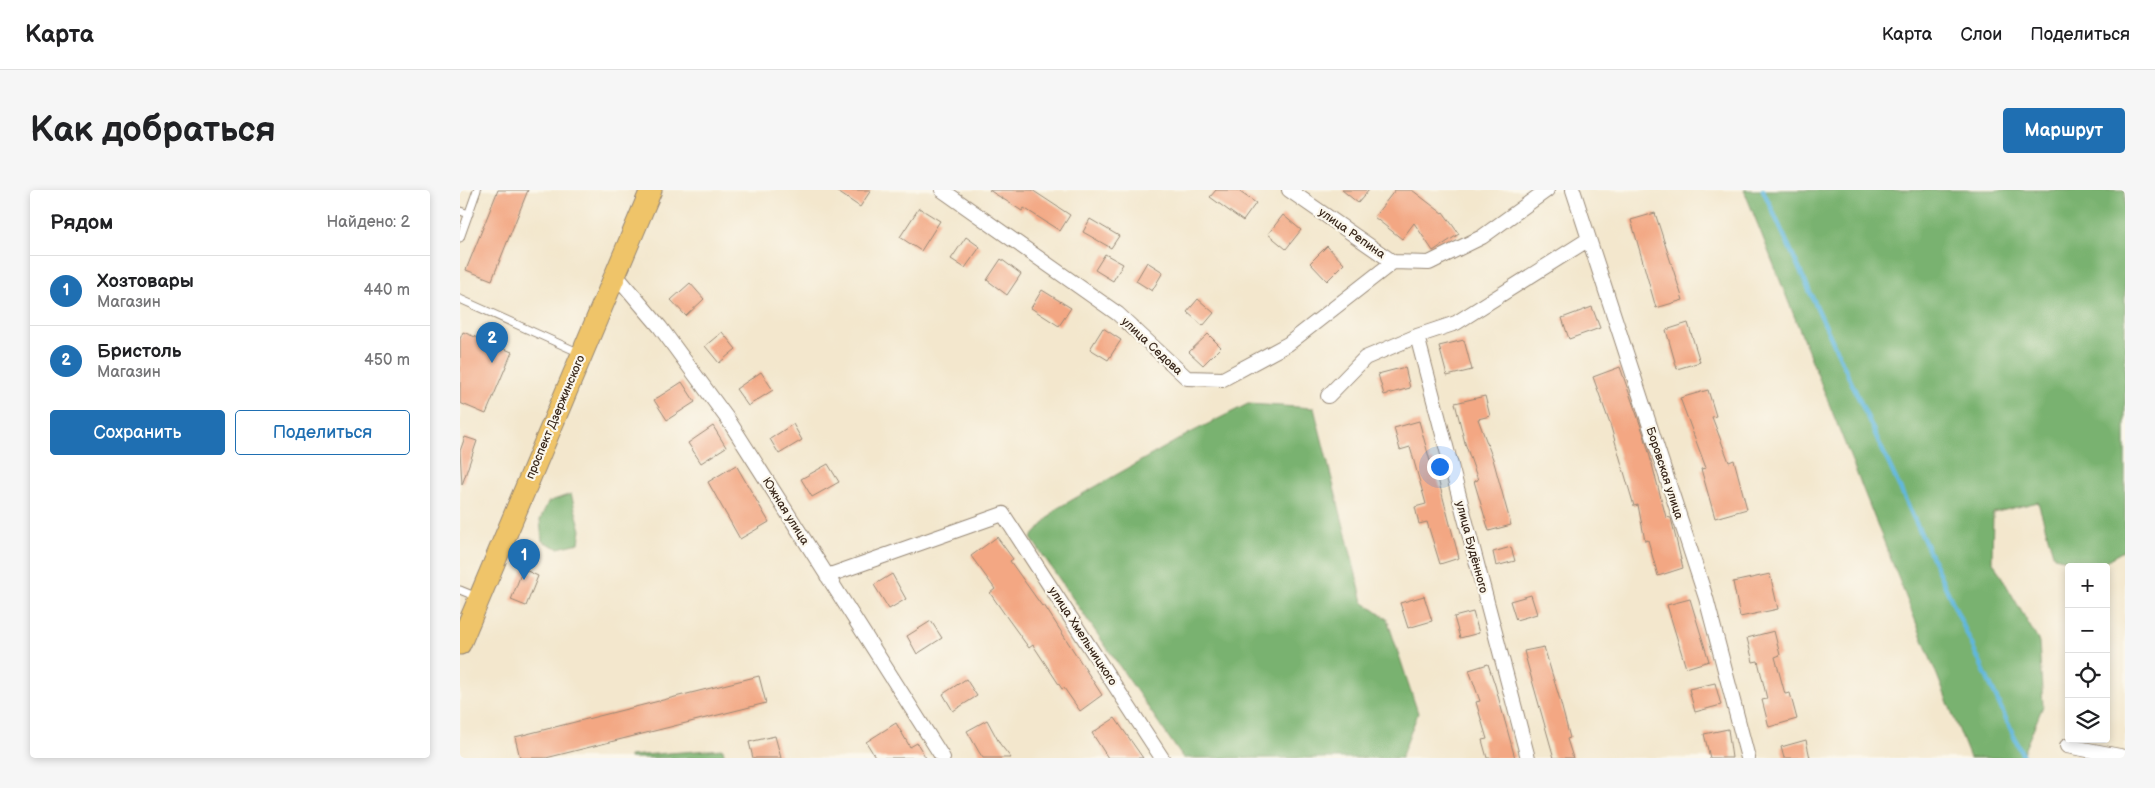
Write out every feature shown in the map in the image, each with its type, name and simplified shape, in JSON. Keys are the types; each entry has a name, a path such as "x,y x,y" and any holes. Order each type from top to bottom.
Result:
{"main road":[{"name":"проспект Дзержинского","path":"460,644 470,594 582,354 651,190"}],"street":[{"name":"улица Седова","path":"942,190 1118,314 1186,378 1223,379 1288,344 1393,262"},
{"name":"улица Репина","path":"1289,190 1393,262 1429,263 1482,237 1547,190"},
{"name":"Боровская улица","path":"1573,190 1706,598 1748,758"},
{"path":"1328,396 1365,358 1416,336 1456,323 1589,239"},
{"name":"Южная улица","path":"616,274 660,327 729,421 943,758"},
{"name":"улица Будённого","path":"1416,336 1528,758"},
{"name":"улица Хмельницкого","path":"827,576 1003,514 1162,758"},
{"path":"2067,746 2125,757"}],"lane":[{"path":"460,238 477,190"},
{"path":"460,211 468,214"},
{"path":"460,299 582,354"}],"green space":[{"path":"1744,190 2125,190 2125,550 2102,563 2083,563 2054,557 2038,502 1993,513 1992,560 2039,642 2043,706 2021,758 1970,758"},
{"path":"1248,404 1314,408 1363,602 1387,619 1418,713 1401,758 1183,758 1031,538 1056,509 1190,433"},
{"path":"571,494 581,530 579,543 558,548 542,541 540,520 548,502"},
{"path":"723,749 725,758 629,758 629,756"}],"building":[{"path":"498,190 528,190 492,280 466,270"},
{"path":"835,190 871,190 860,207"},
{"path":"989,190 1032,190 1070,215 1060,231 1024,208 1022,211"},
{"path":"1216,190 1237,190 1256,203 1243,221 1210,197"},
{"path":"1342,190 1369,190 1358,203"},
{"path":"1395,190 1412,190 1443,212 1459,234 1433,251 1414,223 1402,239 1374,217"},
{"path":"919,208 940,221 921,251 900,237"},
{"path":"1655,213 1683,300 1656,308 1631,220"},
{"path":"1283,215 1301,230 1286,249 1268,234"},
{"path":"1090,219 1119,236 1111,248 1083,232"},
{"path":"966,237 980,247 965,268 951,259"},
{"path":"1327,246 1344,264 1327,281 1310,263"},
{"path":"1105,254 1123,264 1113,281 1095,270"},
{"path":"1001,259 1021,274 1007,295 987,280"},
{"path":"1147,262 1163,272 1152,291 1136,281"},
{"path":"690,283 704,299 686,316 671,300"},
{"path":"1042,290 1071,308 1059,326 1031,308"},
{"path":"1198,299 1214,313 1203,326 1187,312"},
{"path":"1592,307 1600,328 1569,339 1562,318"},
{"path":"1688,323 1700,362 1677,369 1666,330"},
{"path":"1103,328 1121,340 1108,360 1090,349"},
{"path":"463,332 512,352 486,414 460,403 460,339"},
{"path":"722,332 736,349 719,363 705,346"},
{"path":"1208,334 1221,347 1203,365 1189,352"},
{"path":"1464,340 1472,370 1447,376 1439,346"},
{"path":"1405,367 1410,388 1384,395 1378,374"},
{"path":"1620,367 1645,438 1666,517 1671,518 1683,568 1658,576 1648,540 1645,541 1638,505 1634,506 1610,424 1593,377"},
{"path":"761,372 773,390 748,406 736,389"},
{"path":"682,382 695,402 667,420 654,400"},
{"path":"1708,390 1716,416 1712,417 1729,462 1734,460 1747,509 1715,518 1701,469 1706,468 1680,398"},
{"path":"1485,396 1490,416 1478,419 1493,459 1511,525 1489,531 1474,481 1478,480 1465,443 1455,403"},
{"path":"1419,421 1430,461 1433,460 1459,558 1440,564 1427,522 1419,524 1415,507 1426,504 1410,447 1400,450 1394,428"},
{"path":"793,424 802,440 779,454 770,439"},
{"path":"713,426 726,447 701,463 688,443"},
{"path":"465,437 477,441 462,485 460,451"},
{"path":"828,464 839,482 812,497 801,479"},
{"path":"736,465 769,522 740,539 708,482"},
{"path":"997,537 1013,559 1010,561 1042,606 1044,605 1102,695 1080,711 1064,688 1062,689 1033,645 1029,648 1008,619 990,593 995,589 971,556"},
{"path":"1511,547 1515,561 1496,566 1493,552"},
{"path":"523,569 538,576 526,606 511,600"},
{"path":"892,574 906,599 889,609 874,585"},
{"path":"1770,574 1778,609 1740,617 1733,582"},
{"path":"1531,595 1537,614 1516,620 1510,601"},
{"path":"1424,596 1432,621 1408,628 1400,603"},
{"path":"1690,599 1709,661 1686,668 1667,605"},
{"path":"1473,612 1479,633 1460,638 1454,617"},
{"path":"931,621 942,638 917,654 907,636"},
{"path":"1774,631 1780,655 1775,657 1785,694 1790,693 1797,719 1769,727 1762,700 1767,699 1758,661 1753,662 1747,638"},
{"path":"1544,647 1570,738 1567,739 1573,758 1554,758 1524,651"},
{"path":"1488,664 1515,758 1487,758 1482,740 1487,739 1476,702 1480,701 1469,670"},
{"path":"759,676 766,703 546,758 520,758 515,737"},
{"path":"966,679 977,696 953,711 943,694"},
{"path":"1715,683 1721,705 1695,712 1689,689"},
{"path":"1115,718 1143,758 1108,758 1092,733"},
{"path":"987,720 1000,744 1011,758 983,758 979,752 967,731"},
{"path":"896,723 910,747 917,743 926,758 876,758 866,742"},
{"path":"1728,729 1732,758 1710,758 1704,734"},
{"path":"775,736 781,758 753,758 749,742"},
{"path":"1806,740 1810,758 1784,758 1781,747"}],"waterway":[{"path":"1763,190 2024,758"}],"place":[{"name":"Бристоль","path":"492,363"},
{"name":"Хозтовары","path":"524,580"}]}
